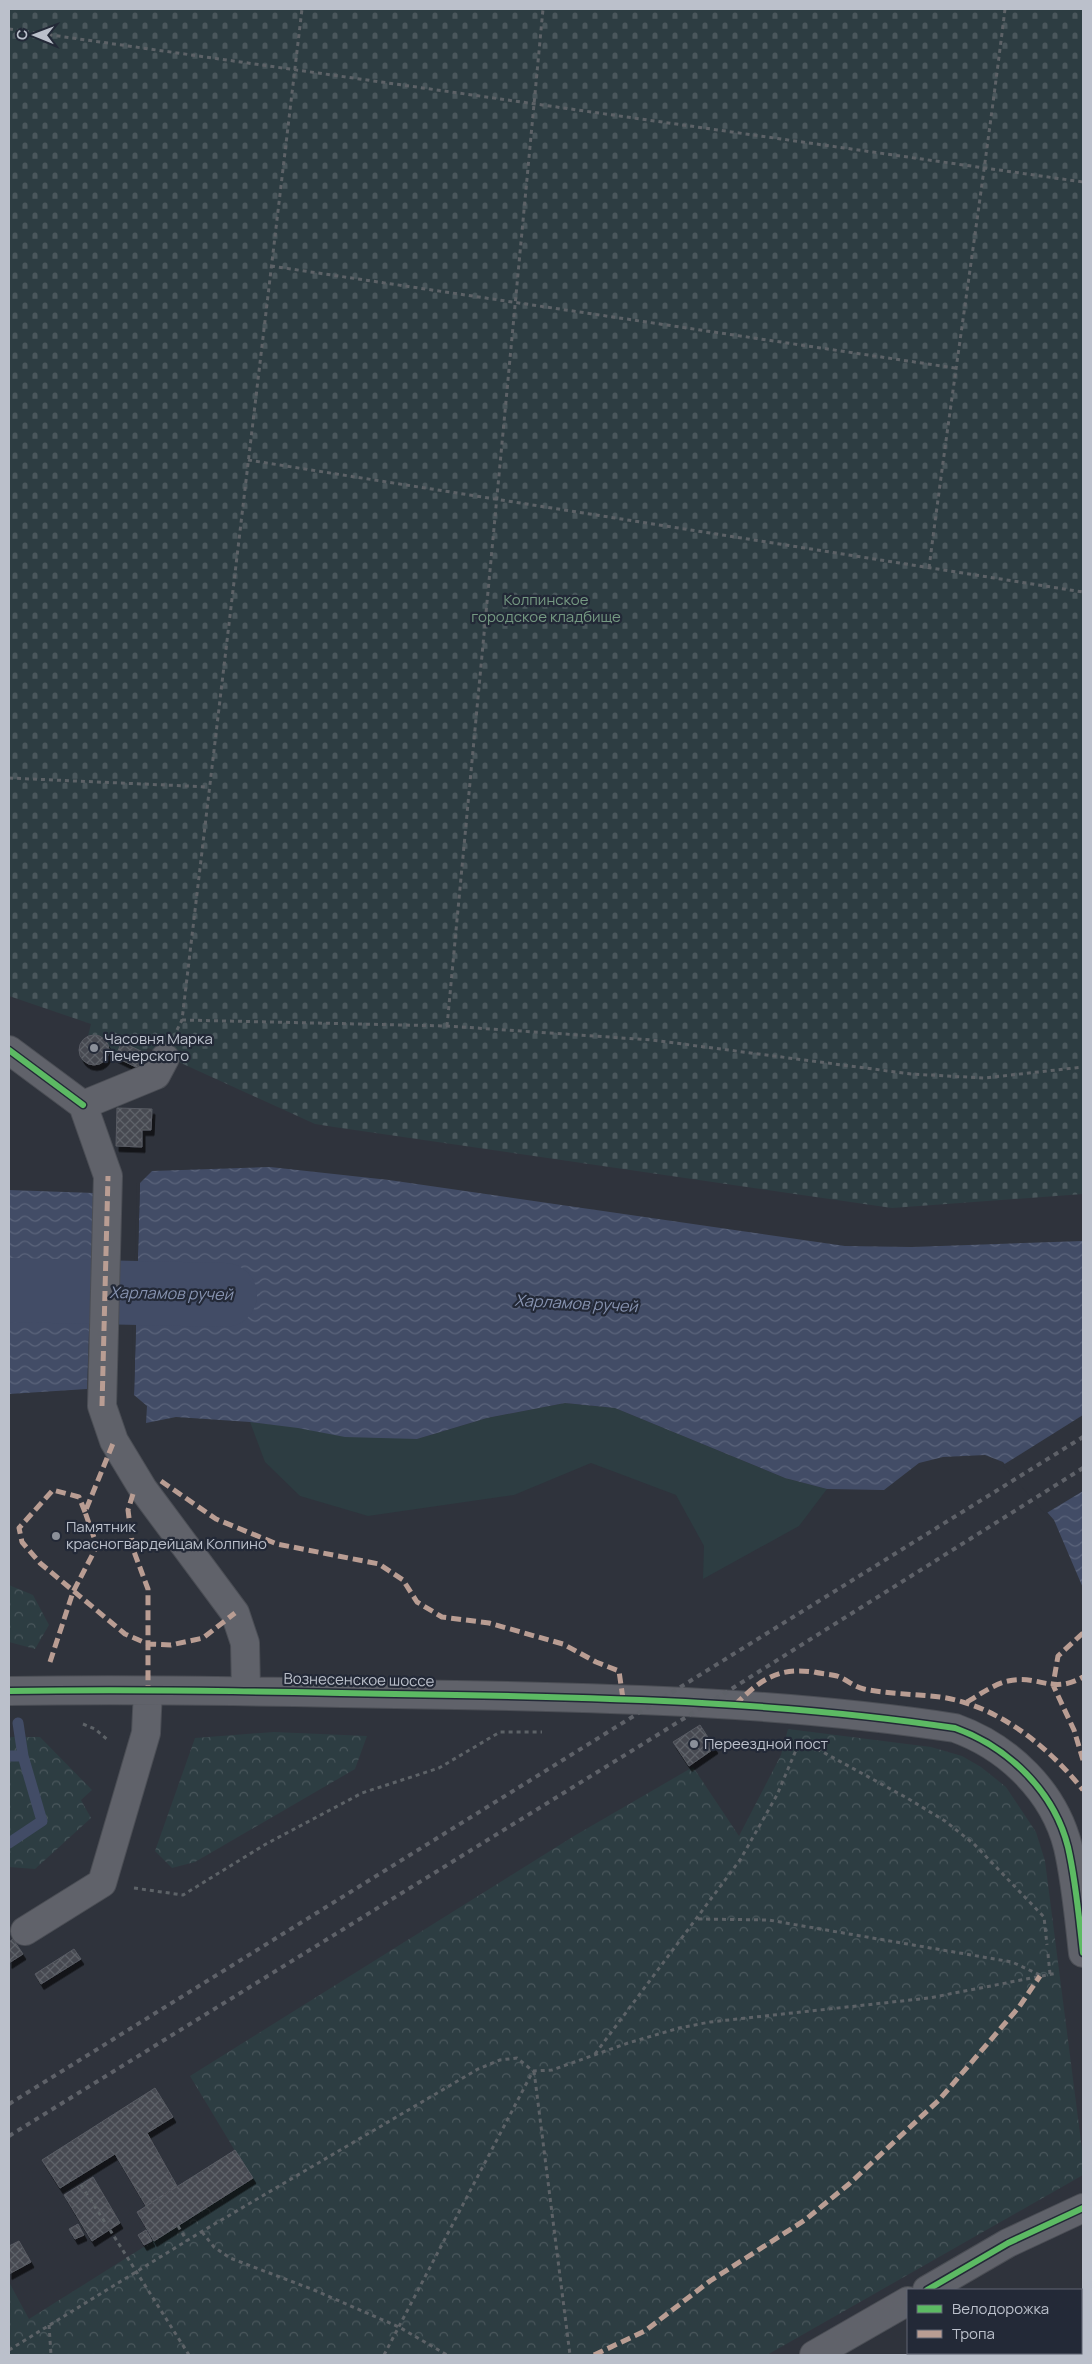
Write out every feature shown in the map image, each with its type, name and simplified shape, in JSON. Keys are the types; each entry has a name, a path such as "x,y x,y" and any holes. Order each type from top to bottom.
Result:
{"street":[{"path":"9,1050 83,1105 108,1176 102,1406 114,1441 143,1489 235,1613 245,1643 246,1690"},
{"path":"83,1105 156,1075 165,1058"},
{"path":"26,1931 102,1883 146,1732 148,1690"},
{"name":"Вознесенское шоссе","path":"9,1691 246,1690 549,1696 709,1703 918,1722 954,1728 978,1736 999,1749 1032,1781 1048,1803 1067,1845 1074,1879 1083,1953"},
{"path":"929,2289 1008,2243 1083,2208"},
{"path":"814,2355 907,2302"}],"path":[{"path":"165,1058 182,1020 302,9"},
{"path":"447,1026 495,499 543,9"},
{"path":"929,568 955,368 985,169 1004,9"},
{"path":"9,29 294,71 534,102 1083,182"},
{"path":"271,266 955,368"},
{"path":"248,460 1083,592"},
{"path":"9,778 210,787"},
{"path":"182,1020 447,1026 652,1040 911,1074 984,1078 1083,1066"},
{"path":"80,1723 95,1729 114,1746 133,1777"},
{"path":"102,1883 183,1894 266,1844 362,1793 439,1768 500,1732 545,1732"},
{"path":"595,2055 698,1919 745,1852 777,1795 800,1740 907,1798 945,1822 974,1844 1044,1917 1050,1974"},
{"path":"698,1919 769,1920 1012,1962 1040,1976"},
{"path":"9,2350 201,2232 478,2070 500,2060 517,2058 534,2071 552,2070 679,2028 710,2022 929,1998 1057,1973"},
{"path":"384,2355 534,2071"},
{"path":"534,2071 570,2355"},
{"path":"81,2185 106,2224"},
{"path":"178,2226 187,2241"},
{"path":"110,2230 189,2355"},
{"path":"201,2232 214,2246 230,2258 314,2290 399,2326 447,2355"},
{"path":"49,2325 51,2355"}],"green space":[{"name":"Колпинское городское кладбище","path":"9,9 1083,9 1083,1194 892,1208 315,1124 148,1048 145,1053 122,1043 115,1057 109,1052 107,1042 99,1036 88,1036 91,1024 9,996"},
{"path":"565,1403 615,1408 785,1478 827,1489 799,1526 703,1579 704,1546 676,1495 591,1463 514,1495 368,1516 300,1496 265,1462 250,1422 417,1439 487,1418"},
{"path":"9,1585 33,1595 49,1625 35,1649 9,1642"},
{"path":"788,1729 931,1747 962,1756 981,1767 1006,1787 1036,1832 1045,1861 1083,2157 1083,2175 767,2355 9,2355 9,2282 29,2319 252,2179 190,2076 574,1836 693,1767 739,1836 781,1755"},
{"path":"274,1732 367,1736 355,1769 195,1862 172,1868 155,1851 195,1738"},
{"path":"9,1737 40,1737 92,1790 81,1800 91,1818 35,1869 9,1867"}],"water":[{"path":"270,1167 389,1180 845,1246 912,1247 1083,1241 1083,1588 1054,1520 1003,1462 985,1455 943,1457 919,1463 884,1490 827,1489 785,1478 615,1408 565,1403 487,1418 417,1439 345,1437 298,1428 250,1422 176,1417 146,1423 147,1406 134,1395 140,1183 152,1171"},
{"path":"9,1190 94,1193 87,1389 9,1394"}],"pier":[{"path":"137,1183 140,1183 134,1395 131,1395"},
{"path":"1083,1415 1083,1491 1045,1514 1003,1465"}],"building":[{"name":"Часовня Марка Печерского","path":"94,1035 100,1036 108,1044 108,1056 100,1064 94,1065 88,1064 80,1056 79,1050 80,1044 88,1036"},
{"path":"122,1042 145,1053 138,1068 115,1057"},
{"path":"117,1108 152,1109 151,1130 142,1130 142,1147 116,1146"},
{"name":"Переездной пост","path":"700,1725 715,1748 689,1766 673,1742"},
{"path":"13,1939 23,1954 9,1963 9,1942"},
{"path":"74,1949 81,1959 41,1984 35,1974"},
{"path":"155,2088 173,2117 147,2133 177,2186 146,2206 115,2154 60,2188 42,2160"},
{"path":"235,2150 253,2178 154,2241 137,2212"},
{"path":"93,2177 120,2223 92,2241 64,2195"},
{"path":"78,2224 84,2235 75,2239 69,2229"},
{"path":"146,2230 152,2241 144,2245 138,2235"},
{"path":"19,2241 31,2262 9,2274 9,2246"},
{"path":"1083,2351 1083,2355 962,2355 1082,2354"}],"waterway":[{"name":"Харламов ручей","path":"9,1290 225,1295"},
{"path":"9,1843 42,1821 23,1756 18,1723"},
{"path":"9,1756 23,1756"}],"railway":[{"path":"9,2104 1083,1437"},
{"path":"9,2136 709,1703 1083,1468"}],"marked path":[{"path":"102,1406 108,1176"},
{"path":"50,1662 73,1592 97,1546 85,1512 114,1441"},
{"path":"161,1481 216,1519 277,1544 379,1564 403,1580 417,1602 442,1617 489,1623 563,1644 596,1662 619,1671 623,1699"},
{"path":"85,1512 79,1497 53,1490 19,1528 22,1542 40,1563 125,1634 148,1644 171,1645 203,1638 235,1613"},
{"path":"133,1494 128,1510 133,1549 148,1589 148,1690"},
{"path":"1083,1633 1058,1656 1053,1685 1074,1730 1083,1760"},
{"path":"735,1705 761,1682 770,1677 801,1671 837,1676 864,1689 961,1701 1001,1718 1020,1730 1054,1758 1083,1790"},
{"path":"967,1702 1003,1682 1028,1680 1062,1684 1083,1677"},
{"path":"594,2355 645,2331 710,2281 805,2220 849,2184 939,2100 1019,2007 1040,1976"}],"cycle path":[{"path":"9,1050 83,1105"},
{"path":"9,1691 288,1692 643,1700 768,1707 955,1728 974,1736 1010,1759 1026,1774 1052,1807 1061,1827 1071,1860 1083,1953"},
{"path":"929,2289 1008,2243 1083,2208"}],"place":[{"name":"Часовня Марка Печерского","path":"94,1048"},
{"name":"Памятник красногвардейцам Колпино","path":"56,1536"},
{"name":"Переездной пост","path":"694,1744"}]}
